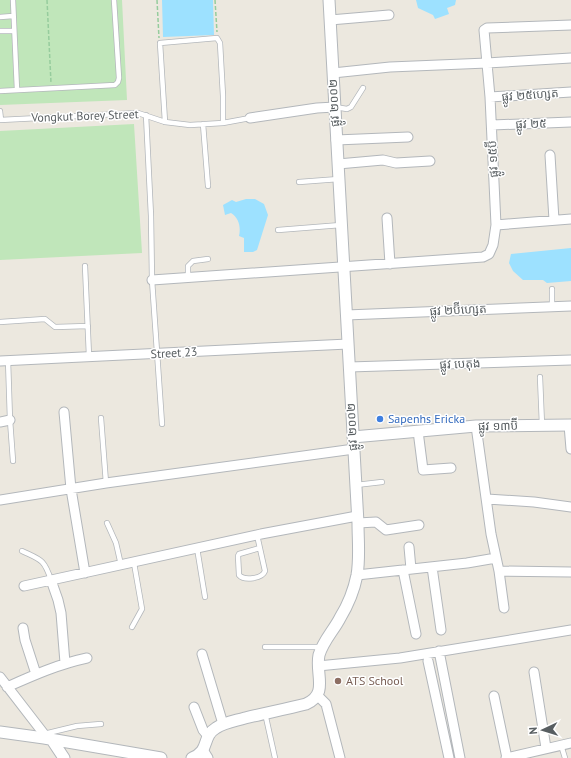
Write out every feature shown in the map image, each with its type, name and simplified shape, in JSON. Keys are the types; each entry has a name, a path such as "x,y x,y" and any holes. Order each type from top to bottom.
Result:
{"street":[{"name":"ផ្លូវ ២០០២","path":"318,696 320,688 318,666 319,656 322,647 340,618 352,593 357,576 358,564 356,485 329,0"},
{"path":"330,20 389,15"},
{"name":"ផ្លូវ ១៥ប៊ី","path":"390,264 483,257 489,254 493,245 496,224 492,125 484,30 487,28 571,25"},
{"path":"333,73 390,67 571,58"},
{"name":"ផ្លូវ ២៥ហ្សេត","path":"490,98 571,92"},
{"name":"Vongkut Borey Street","path":"250,118 317,108 335,107"},
{"name":"ផ្លូវ ២៥","path":"492,125 571,122"},
{"path":"336,140 408,137"},
{"path":"550,155 554,220"},
{"path":"338,164 383,160 396,163 430,161"},
{"path":"152,280 390,264 387,218"},
{"path":"496,224 571,219"},
{"name":"ផ្លូវ ២ប៊ីហ្សេត","path":"346,315 571,306"},
{"name":"Street 23","path":"4,361 348,344"},
{"name":"ផ្លូវ បេតុង","path":"349,367 571,360"},
{"path":"64,412 71,489 85,573"},
{"path":"0,422 10,420"},
{"path":"570,425 571,449"},
{"name":"ផ្លូវ ១៣ប៊ី","path":"353,437 476,426 570,425"},
{"path":"476,426 491,534 499,571 504,608"},
{"path":"418,430 423,470 451,468"},
{"path":"0,500 106,483 354,449"},
{"path":"487,499 534,502 571,507"},
{"path":"24,586 258,535 357,520 376,522 386,530 419,525"},
{"path":"409,546 407,569 416,634"},
{"path":"357,576 467,563 496,558"},
{"path":"432,567 440,630"},
{"path":"499,571 571,572"},
{"path":"51,580 61,614 65,663"},
{"path":"24,628 25,640 36,674"},
{"path":"318,666 400,658 571,630"},
{"path":"439,651 460,758"},
{"path":"202,654 223,724"},
{"path":"7,687 65,663 87,658"},
{"path":"428,662 449,758"},
{"path":"534,672 546,748"},
{"path":"0,677 64,758"},
{"path":"192,758 206,754 208,736 210,732 223,724 306,704 318,696 326,704 340,758"},
{"path":"494,696 507,758 523,756 546,748 571,743"},
{"path":"194,707 202,730 208,736"},
{"path":"0,732 47,737 161,758"}],"lane":[{"path":"13,0 17,90"},
{"path":"0,91 116,85 119,78 114,0"},
{"path":"0,17 14,16"},
{"path":"0,31 14,30"},
{"path":"165,122 160,43 217,38 220,43 223,124"},
{"path":"335,107 347,109 351,107 363,88"},
{"path":"0,111 0,120"},
{"name":"Vongkut Borey Street","path":"0,120 138,113 165,122 190,125 223,124 250,118"},
{"path":"146,115 151,216 152,280 162,424"},
{"path":"203,124 208,186"},
{"path":"299,182 339,179"},
{"path":"278,230 341,225"},
{"path":"188,277 188,266 192,261 208,259"},
{"path":"85,266 90,356"},
{"path":"552,289 552,307"},
{"path":"0,322 45,319 55,327 88,326"},
{"path":"4,361 13,461"},
{"path":"540,377 542,425"},
{"path":"101,418 106,483"},
{"path":"356,485 382,482"},
{"path":"107,523 116,543 121,566"},
{"path":"258,535 265,571 264,574 245,579 241,577 239,575 239,554 260,548"},
{"path":"197,548 205,597"},
{"path":"22,551 42,561 46,566 51,580"},
{"path":"132,627 142,609 134,563"},
{"path":"266,647 322,647"},
{"path":"265,713 275,758"},
{"path":"47,737 77,726 101,724"},
{"path":"561,745 565,758"}],"path":[{"path":"47,0 52,89"},
{"path":"157,0 160,43"},
{"path":"215,0 217,38"}],"green space":[{"path":"0,0 122,0 127,100 0,105"},
{"path":"134,124 142,253 0,260 0,131"}],"water":[{"path":"162,0 213,0 214,35 163,37"},
{"path":"416,0 456,0 455,5 447,8 449,14 435,19 433,15 418,8"},
{"path":"246,199 255,199 264,204 268,215 257,250 253,252 244,252 244,238 239,236 240,229 238,220 231,213 225,215 223,205 232,200 236,202"},
{"path":"571,248 571,281 547,283 543,280 523,280 513,271 509,263 511,254"}],"place":[{"name":"Sapenhs Ericka","path":"380,419"},
{"name":"ATS School","path":"338,681"}]}
